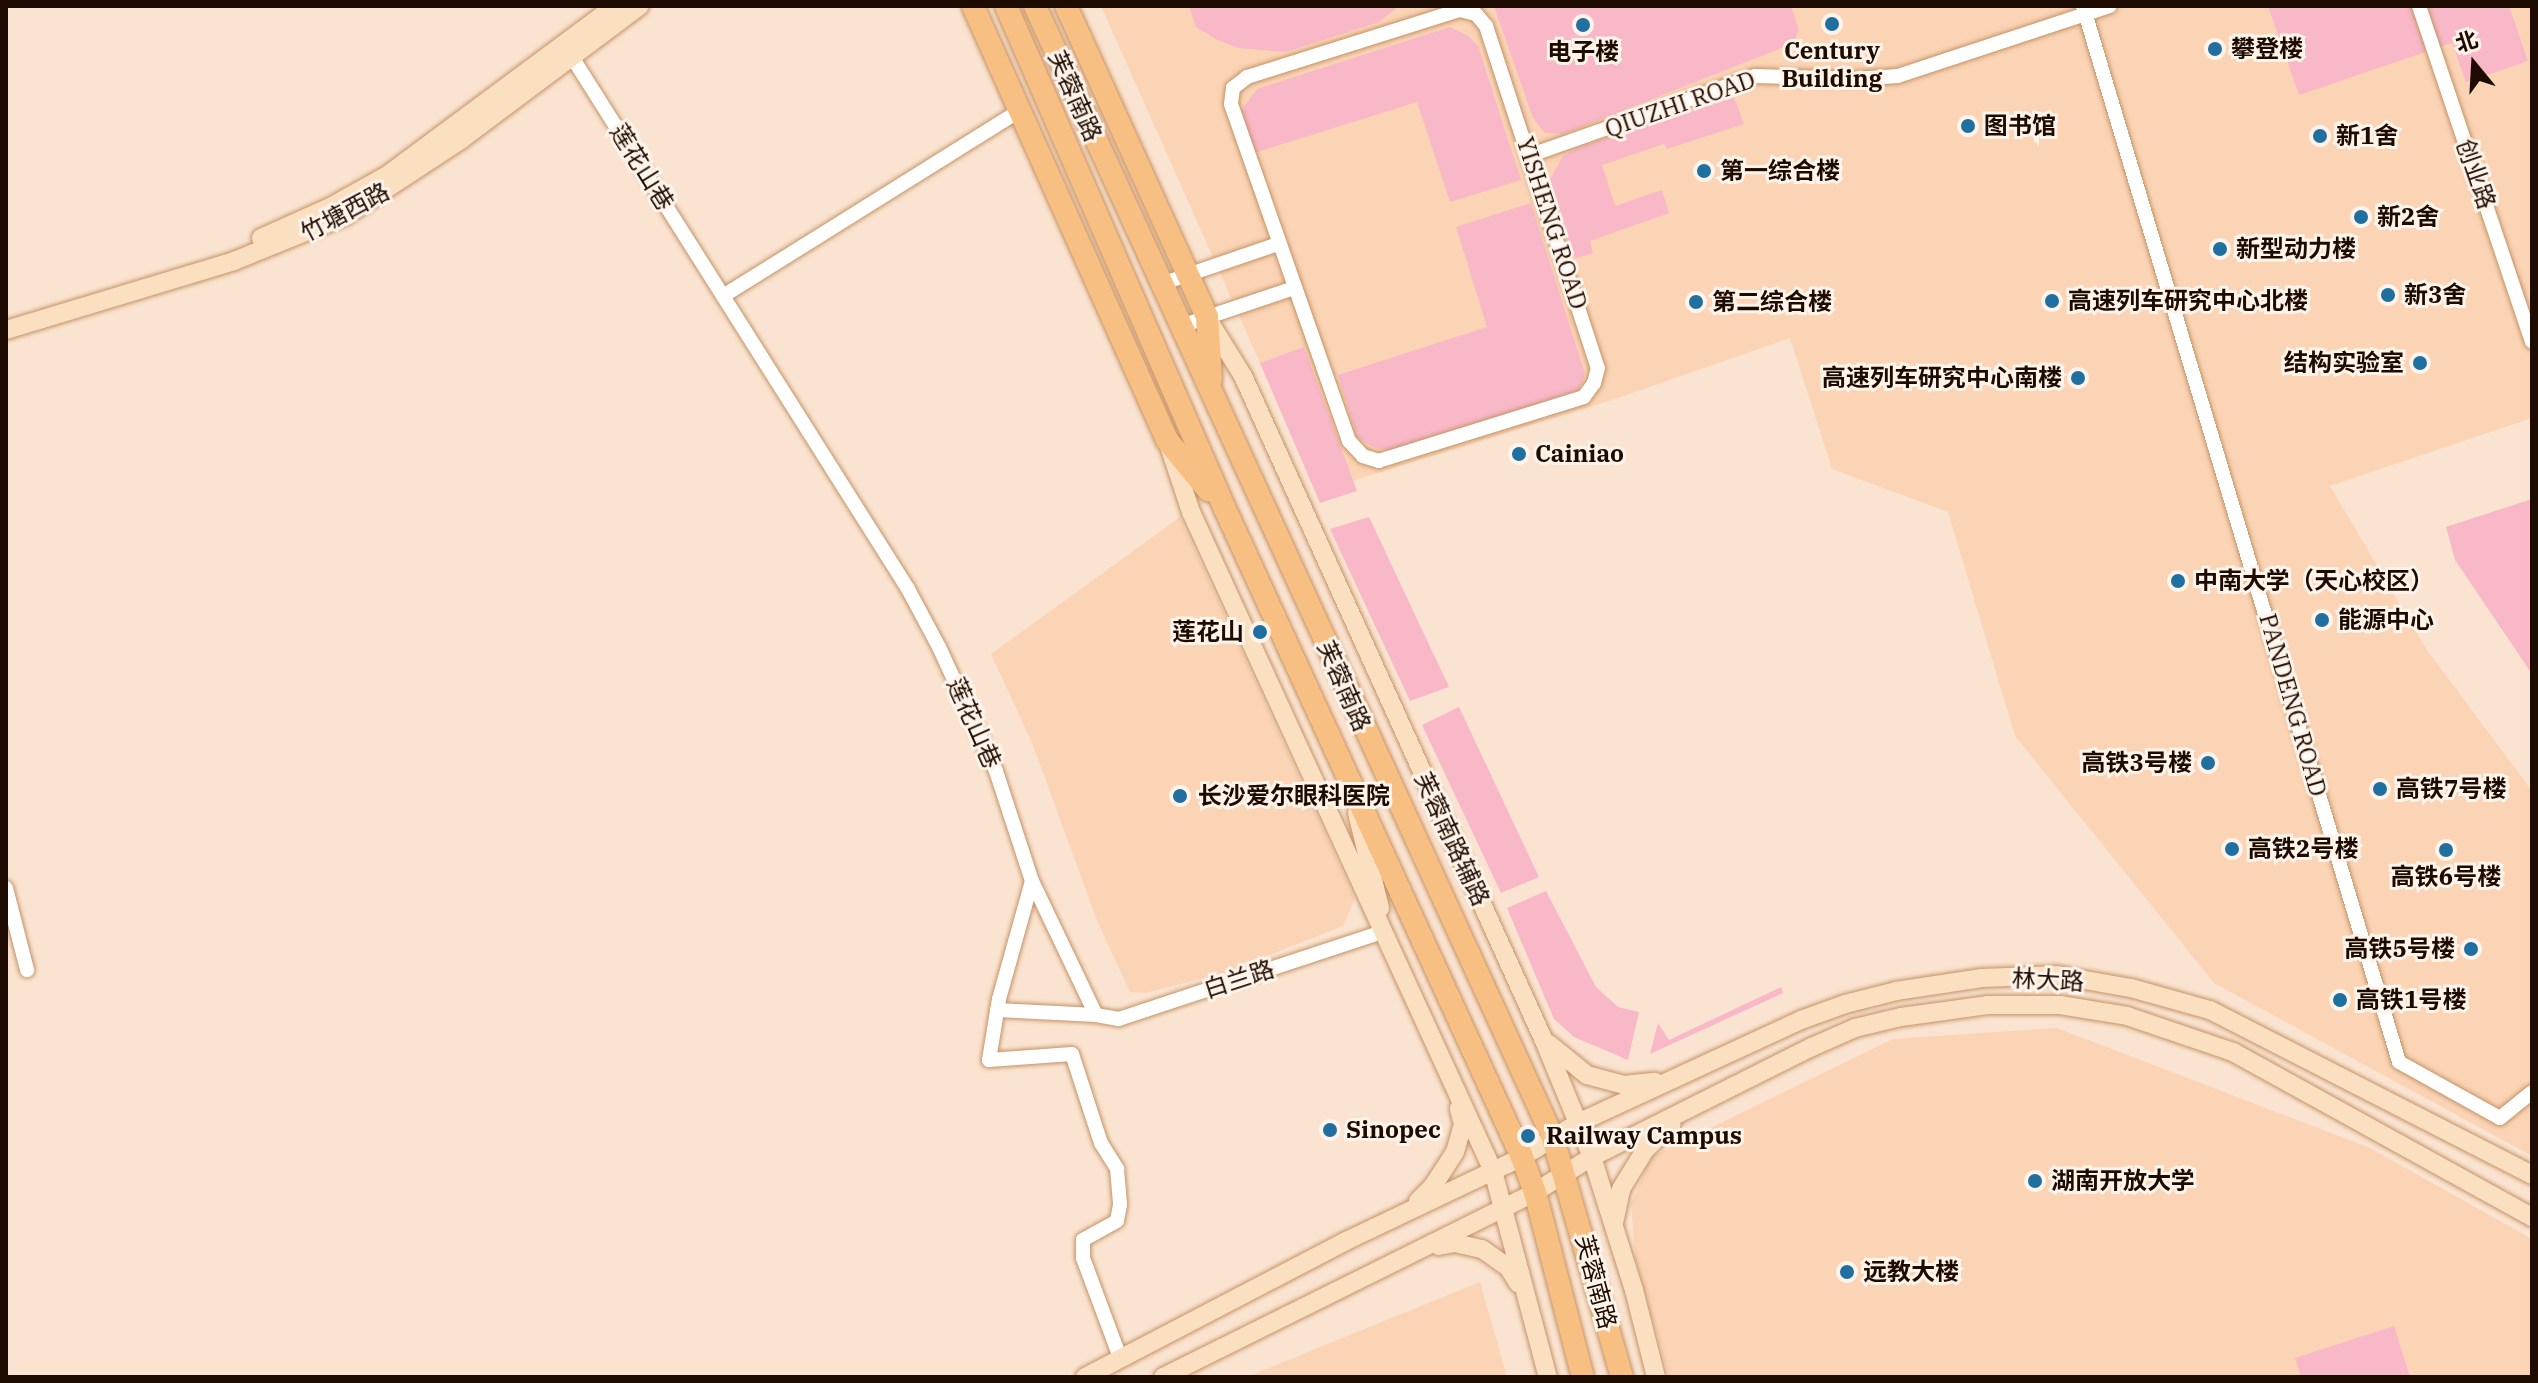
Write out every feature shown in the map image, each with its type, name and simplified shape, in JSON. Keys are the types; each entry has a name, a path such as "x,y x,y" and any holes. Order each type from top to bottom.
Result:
{"main road":[{"name":"竹塘西路","path":"6,317 192,263 275,233 330,207 386,176 439,140 615,6"},
{"name":"竹塘西路","path":"6,330 234,261 345,216 462,139 640,6"},
{"path":"973,6 1167,440 1191,512 1493,1171 1548,1377"},
{"name":"芙蓉南路","path":"1006,6 1225,509 1522,1157 1535,1192 1583,1377"},
{"name":"芙蓉南路","path":"1035,6 1553,1138 1566,1173 1622,1377"},
{"path":"1066,6 1207,317 1211,392"},
{"name":"芙蓉南路辅路","path":"1207,317 1243,376 1542,1037 1592,1157 1656,1377"},
{"path":"1167,440 1225,509"},
{"path":"1350,783 1386,940"},
{"name":"林大路","path":"1085,1377 1407,1212 1522,1157 1578,1123 1670,1081 1845,1004 1896,991 1982,978 2057,975 2131,988 2210,1010 2532,1175"},
{"path":"1163,1377 1504,1209 1592,1157 1855,1028 1901,1017 1987,1005 2060,1005 2127,1016 2233,1052 2532,1217"},
{"path":"1542,1037 1587,1075 1624,1085 1670,1081"},
{"path":"1407,1212 1433,1186 1455,1152 1463,1124 1455,1091"},
{"path":"1613,1226 1621,1189 1645,1150 1685,1111"},
{"path":"1417,1252 1455,1243 1482,1249 1508,1267 1527,1298"}],"street":[{"name":"QIUZHI ROAD","path":"1531,155 1755,76 1855,79 1898,76 2084,10 2110,6"},
{"name":"创业路","path":"2419,6 2532,342"},
{"name":"YISHENG ROAD","path":"1460,10 1476,14 1486,26 1531,155 1598,368 1594,383 1584,397 1379,461 1363,456 1349,441 1278,244 1231,104 1233,88 1247,77 1460,10"},
{"name":"PANDENG ROAD","path":"2084,10 2399,1062 2500,1118 2532,1092"},
{"name":"莲花山巷","path":"572,57 908,589 939,647 996,771 1032,881 1096,1015"},
{"path":"723,296 1021,110"},
{"path":"1161,284 1278,244"},
{"path":"1181,326 1294,288"},
{"path":"1032,881 997,1010 989,1060 1072,1054 1101,1143 1117,1169 1120,1205 1117,1221 1083,1240 1083,1258 1121,1360"},
{"path":"6,888 27,970"},
{"name":"白兰路","path":"997,1010 1119,1019 1386,940"}],"shaded area":[{"name":"中南大学（天心校区）","path":"1101,6 2532,6 2532,312 2523,315 2532,342 2532,418 2330,486 2427,650 2532,791 2532,1156 2214,983 2015,736 1948,512 1832,469 1790,338 1618,398 1352,481 1304,347 1260,363"},
{"path":"1189,6 1399,6 1379,22 1286,52 1238,48 1218,40 1196,27"},
{"path":"1494,6 1791,6 1799,30 1792,44 1563,134 1545,133 1533,118"},
{"path":"2268,6 2509,6 2528,61 2466,82 2452,43 2299,95"},
{"path":"1450,27 1468,36 1478,46 1521,180 1450,202 1417,102 1254,153 1241,111 1257,89"},
{"path":"1734,97 1744,124 1667,149 1664,144 1602,165 1615,206 1662,190 1669,213 1590,241 1593,253 1577,258 1571,254 1549,181 1563,156 1577,148"},
{"path":"1531,203 1585,374 1578,392 1393,452 1373,447 1357,437 1338,375 1487,327 1456,227"},
{"path":"1304,347 1357,491 1320,503 1260,363"},
{"path":"2532,499 2532,674 2455,560 2446,527"},
{"name":"长沙爱尔眼科医院","path":"1180,517 1355,898 1343,926 1226,972 1146,993 1130,992 1098,923 1032,743 991,654"},
{"path":"1369,517 1449,687 1410,701 1330,529"},
{"path":"1459,707 1539,877 1501,893 1422,725"},
{"path":"1546,891 1596,987 1618,1007 1639,1012 1628,1060 1574,1037 1554,1019 1507,908"},
{"path":"1781,987 1783,993 1650,1054 1658,1023 1669,1040"},
{"name":"湖南开放大学","path":"2057,1028 2370,1148 2532,1239 2532,1377 1669,1377 1635,1257 1631,1204 1651,1157 1893,1039"},
{"path":"1480,1282 1507,1377 1247,1377"},
{"path":"2394,1326 2410,1377 2301,1377 2295,1358"}],"place":[{"name":"Century Building","path":"1832,24"},
{"name":"电子楼","path":"1583,25"},
{"name":"攀登楼","path":"2215,49"},
{"name":"图书馆","path":"1968,126"},
{"name":"新1舍","path":"2320,136"},
{"name":"第一综合楼","path":"1704,171"},
{"name":"新2舍","path":"2361,217"},
{"name":"新型动力楼","path":"2220,249"},
{"name":"新3舍","path":"2388,295"},
{"name":"高速列车研究中心北楼","path":"2052,301"},
{"name":"第二综合楼","path":"1696,302"},
{"name":"结构实验室","path":"2420,363"},
{"name":"高速列车研究中心南楼","path":"2078,378"},
{"name":"Cainiao","path":"1519,454"},
{"name":"中南大学（天心校区）","path":"2178,581"},
{"name":"能源中心","path":"2322,620"},
{"name":"莲花山","path":"1260,632"},
{"name":"高铁3号楼","path":"2208,763"},
{"name":"高铁7号楼","path":"2380,789"},
{"name":"长沙爱尔眼科医院","path":"1180,796"},
{"name":"高铁2号楼","path":"2232,849"},
{"name":"高铁6号楼","path":"2446,850"},
{"name":"高铁5号楼","path":"2471,949"},
{"name":"高铁1号楼","path":"2340,1000"},
{"name":"Sinopec","path":"1330,1130"},
{"name":"Railway Campus","path":"1528,1136"},
{"name":"湖南开放大学","path":"2035,1181"},
{"name":"远教大楼","path":"1847,1272"}]}
